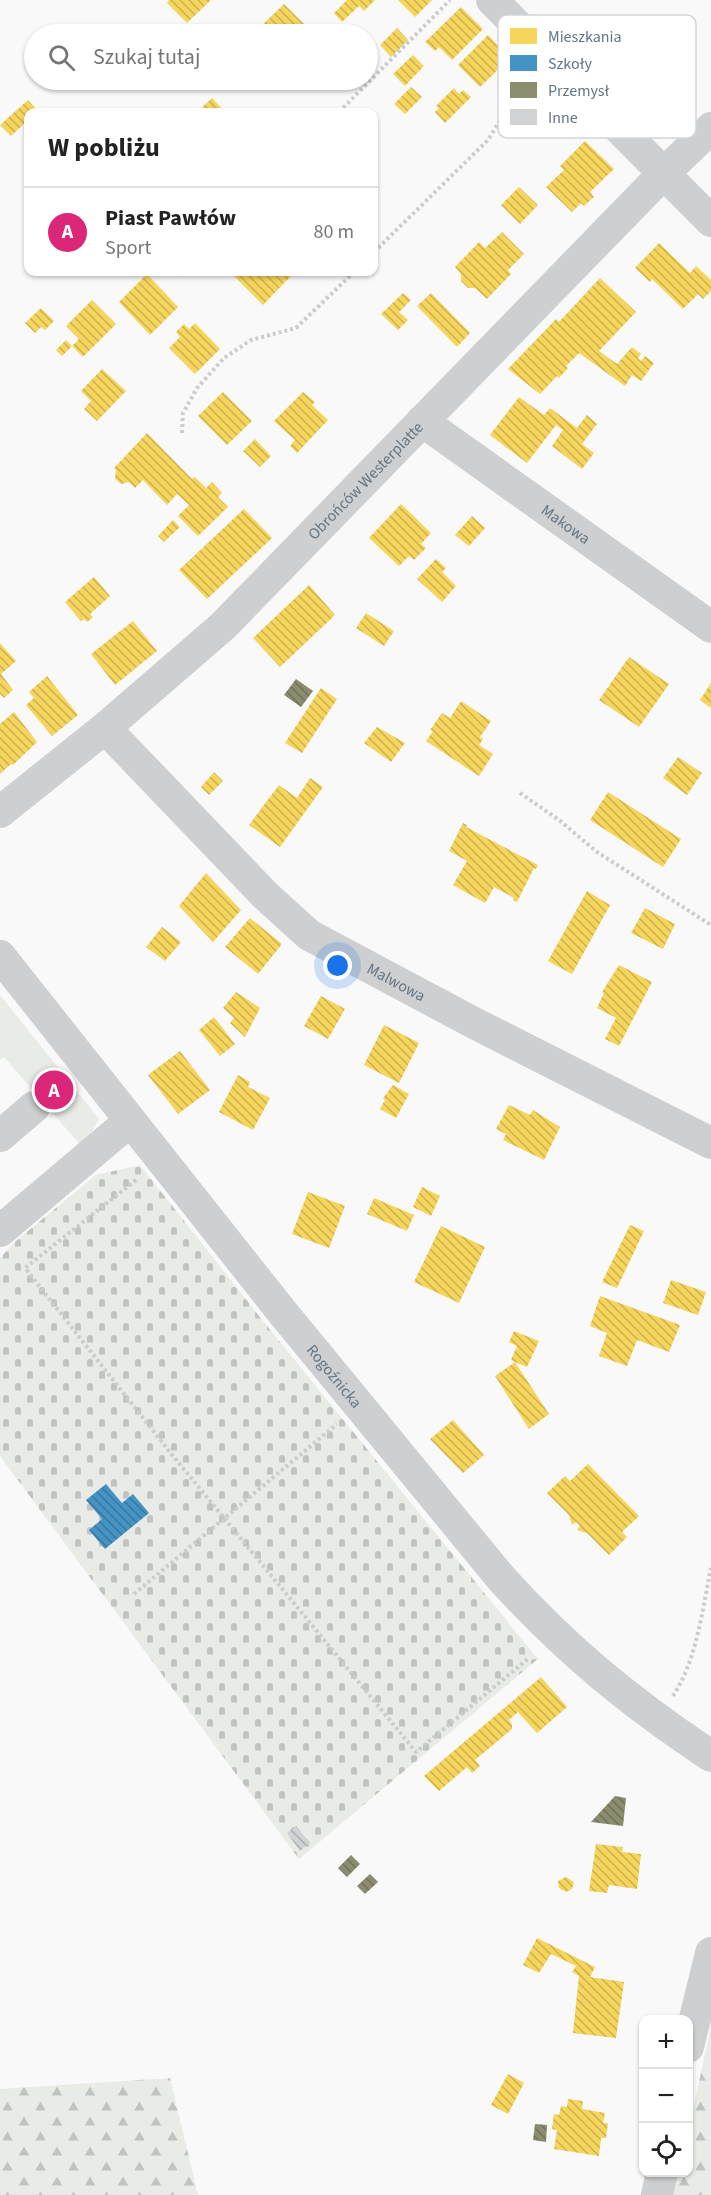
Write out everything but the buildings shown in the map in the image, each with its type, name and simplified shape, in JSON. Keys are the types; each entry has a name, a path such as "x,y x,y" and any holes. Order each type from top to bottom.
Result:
{"street":[{"path":"492,0 507,15"},
{"name":"Obrońców Westerplatte","path":"0,812 105,728 223,626 664,173 711,129"},
{"path":"629,138 711,221"},
{"name":"Makowa","path":"422,421 711,627"},
{"name":"Malwowa","path":"105,728 265,895 309,935 486,1029 711,1143"},
{"name":"Rogoźnicka","path":"0,956 291,1322 501,1578 566,1646 622,1694 711,1756"},
{"path":"0,1136 34,1107"},
{"path":"0,1231 130,1121"},
{"path":"693,2027 711,1953"},
{"path":"657,2195 661,2177"}],"path":[{"path":"378,73 450,0"},
{"path":"343,108 361,90"},
{"path":"378,248 488,140 498,124"},
{"path":"182,433 183,413 197,388 224,358 251,340 296,328 350,276"},
{"path":"520,793 559,820 597,852 711,925"},
{"path":"136,1180 25,1268 140,1416 416,1752 529,1658"},
{"path":"134,1594 338,1423"},
{"path":"657,1719 686,1673 702,1614 711,1568"}],"green space":[{"path":"0,995 99,1119 83,1148 4,1057 0,1060"},
{"path":"140,1165 267,1326 538,1659 299,1859 0,1456 0,1258 17,1240 96,1175"},
{"path":"711,2027 711,2195 669,2195 675,2177 693,2177 693,2109"},
{"path":"170,2078 198,2195 0,2195 0,2089"}],"place":[{"name":"Piast Pawłów","path":"54,1090"}]}
